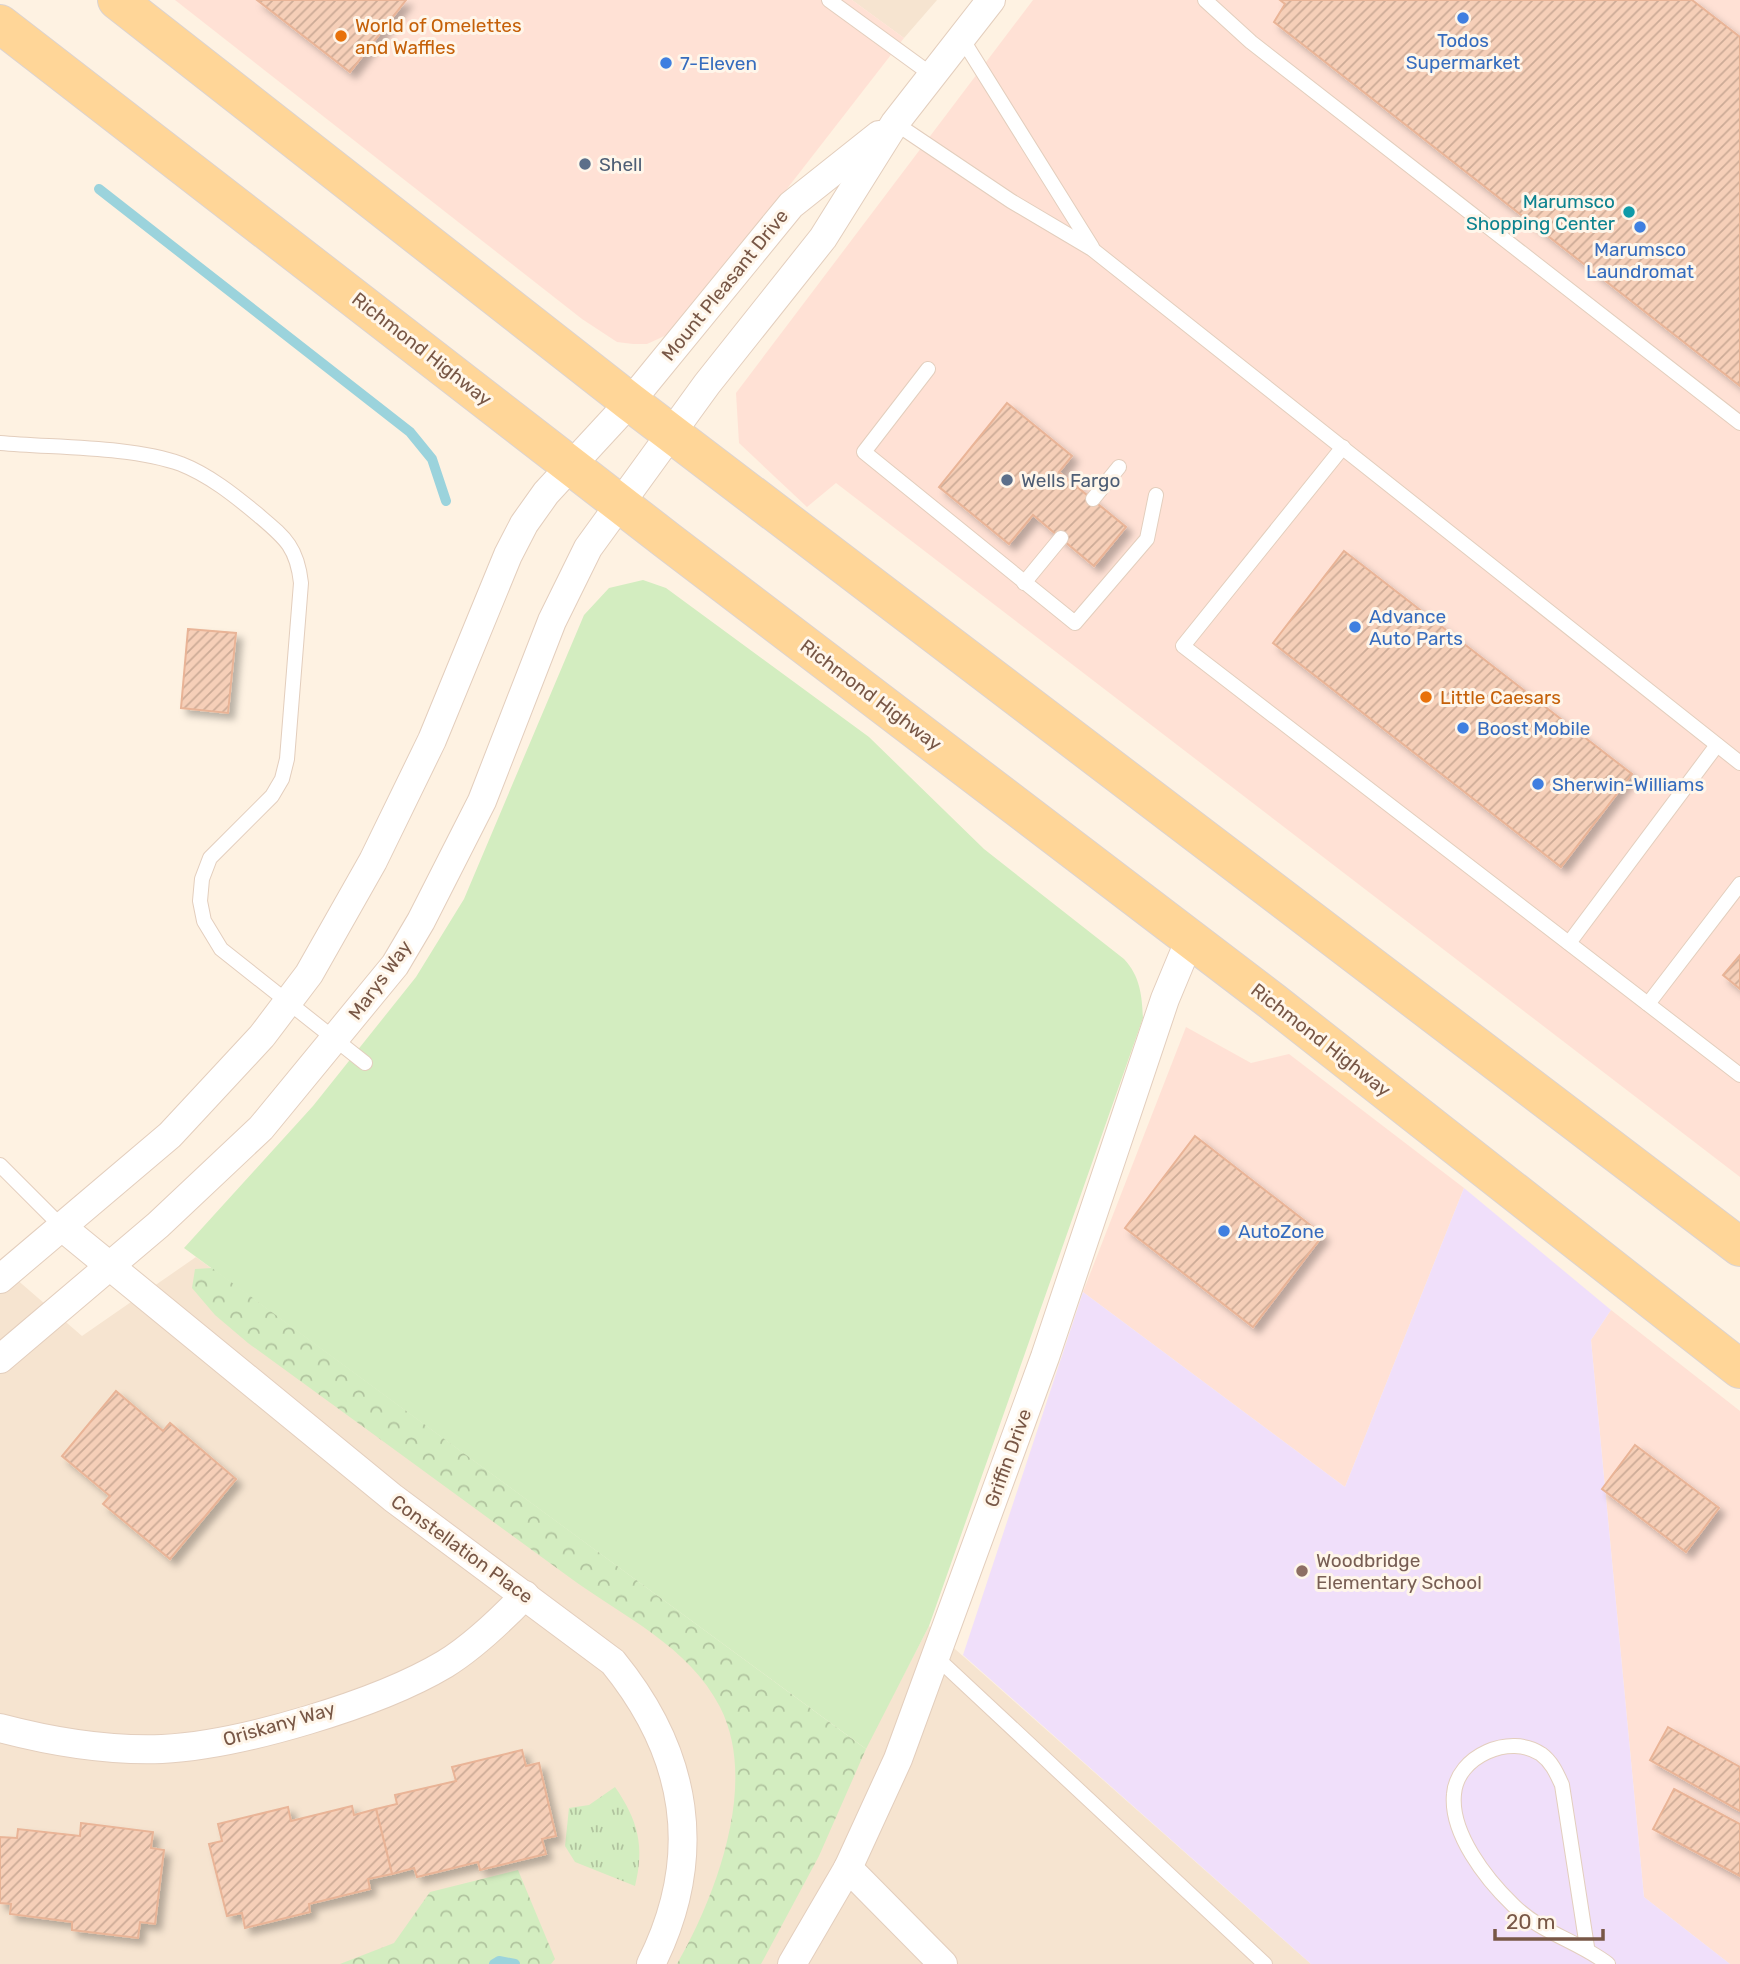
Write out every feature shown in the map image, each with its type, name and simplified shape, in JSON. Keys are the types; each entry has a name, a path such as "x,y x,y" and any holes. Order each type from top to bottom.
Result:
{"main road":[{"path":"135,9 630,402 1740,1247"},
{"name":"Richmond Highway","path":"0,24 1190,939 1740,1369"}],"street":[{"name":"Mount Pleasant Drive","path":"619,501 707,384 823,238 895,122 991,0"},
{"name":"Mount Pleasant Drive","path":"572,465 630,402 791,205 895,122"},
{"path":"0,1279 170,1135 215,1089 310,974 373,861 432,740 508,555 535,508 572,465"},
{"name":"Marys Way","path":"0,1359 158,1225 261,1128 395,965 421,922 482,801 558,610 588,548 619,501"},
{"name":"Griffin Drive","path":"792,1964 848,1868 898,1759 1045,1357 1165,999 1190,939"},
{"name":"Constellation Place","path":"62,1227 393,1499 612,1662 642,1702 660,1733 673,1768 683,1824 683,1862 678,1893 651,1964"},
{"name":"Oriskany Way","path":"0,1728 95,1747 162,1749 206,1744 274,1729 373,1696 430,1672 468,1647 525,1595"},
{"path":"848,1868 943,1964"}],"lane":[{"path":"829,0 932,75"},
{"path":"1205,0 1251,42 1740,423"},
{"path":"961,37 1092,249"},
{"path":"895,122 1011,201 1092,249 1740,763"},
{"path":"928,369 864,452 1075,623 1147,539 1156,495"},
{"path":"0,443 147,455 184,466 229,491 287,540 299,562 301,583 284,769 272,796 210,858 202,879 200,901 204,921 221,949 365,1063"},
{"path":"1343,447 1183,646 1740,1075"},
{"path":"1093,499 1119,467"},
{"path":"1024,583 1061,538"},
{"path":"1569,943 1717,745"},
{"path":"1648,1004 1738,891"},
{"path":"0,1165 62,1227"},
{"path":"936,1657 1265,1964"},
{"path":"1587,1947 1562,1785 1556,1772 1548,1760 1527,1748 1495,1749 1480,1755 1468,1763 1456,1783 1454,1808 1461,1833 1485,1871 1514,1906 1554,1936 1587,1947 1608,1964"}],"shaded area":[{"path":"175,0 852,0 904,38 693,310 671,333 647,344 633,344 617,342 582,319"},
{"path":"852,0 937,0 904,38"},
{"path":"1033,0 1740,0 1740,1177 836,483 807,507 739,443 736,393"},
{"path":"1186,1027 1251,1063 1289,1054 1464,1188 1345,1487 1083,1292"},
{"name":"Woodbridge Elementary School","path":"1464,1188 1611,1310 1591,1340 1644,1897 1730,1964 1311,1964 963,1655 1083,1292 1345,1487"},
{"path":"196,1257 865,1749 929,1626 1311,1964 0,1964 0,1265 82,1336"},
{"path":"1611,1310 1740,1411 1740,1964 1730,1964 1644,1897 1591,1340"}],"green space":[{"path":"643,580 666,588 869,737 984,849 1124,959 1134,972 1141,994 1143,1018 929,1626 866,1749 184,1248 313,1106 416,977 464,899 584,615 609,588"},
{"path":"212,1268 866,1749 819,1856 761,1964 677,1964 706,1906 718,1873 734,1804 735,1770 731,1737 720,1707 707,1686 691,1666 653,1634 569,1577 248,1343 215,1315 192,1288 195,1269"},
{"path":"615,1787 629,1811 637,1834 639,1859 635,1886 575,1862 565,1846 569,1808 589,1805"},
{"path":"518,1870 555,1959 551,1964 340,1964 394,1943 430,1892"}],"building":[{"name":"World of Omelettes and Waffles","path":"257,0 406,0 350,72"},
{"name":"Marumsco Shopping Center","path":"1280,0 1692,0 1740,37 1740,386 1274,22 1285,4"},
{"name":"Wells Fargo","path":"1007,403 1072,456 1059,472 1126,527 1094,566 1033,515 1009,544 939,487"},
{"path":"1344,551 1632,774 1561,867 1273,643"},
{"path":"188,629 236,633 228,713 181,708"},
{"path":"1740,955 1740,989 1723,975"},
{"name":"AutoZone","path":"1195,1136 1323,1235 1253,1327 1125,1228"},
{"path":"116,1391 163,1431 170,1423 236,1479 170,1559 103,1504 110,1496 62,1456"},
{"path":"1635,1445 1719,1508 1686,1552 1602,1489"},
{"path":"1668,1727 1740,1767 1740,1811 1650,1760"},
{"path":"522,1750 526,1766 539,1763 556,1836 542,1839 546,1854 480,1870 478,1862 417,1877 414,1868 392,1874 376,1809 397,1804 395,1795 456,1781 452,1767"},
{"path":"1674,1789 1740,1824 1740,1876 1653,1829"},
{"path":"352,1806 354,1815 376,1809 392,1874 368,1879 370,1889 309,1904 310,1912 245,1928 242,1913 227,1916 209,1844 222,1841 218,1824 288,1807 291,1821"},
{"path":"81,1823 153,1832 151,1848 164,1850 155,1924 140,1922 138,1938 72,1930 72,1922 10,1914 11,1904 0,1903 0,1837 17,1838 18,1829 80,1836"}],"waterway":[{"path":"99,189 410,432 432,459 446,501"},
{"path":"494,1964 499,1961 515,1964"}],"place":[{"name":"Todos Supermarket","path":"1463,18"},
{"name":"World of Omelettes and Waffles","path":"341,36"},
{"name":"7-Eleven","path":"666,63"},
{"name":"Shell","path":"585,164"},
{"name":"Marumsco Shopping Center","path":"1629,212"},
{"name":"Marumsco Laundromat","path":"1640,227"},
{"name":"Wells Fargo","path":"1007,480"},
{"name":"Advance Auto Parts","path":"1355,627"},
{"name":"Little Caesars","path":"1426,697"},
{"name":"Boost Mobile","path":"1463,728"},
{"name":"Sherwin-Williams","path":"1538,784"},
{"name":"AutoZone","path":"1224,1231"},
{"name":"Woodbridge Elementary School","path":"1302,1571"}]}
